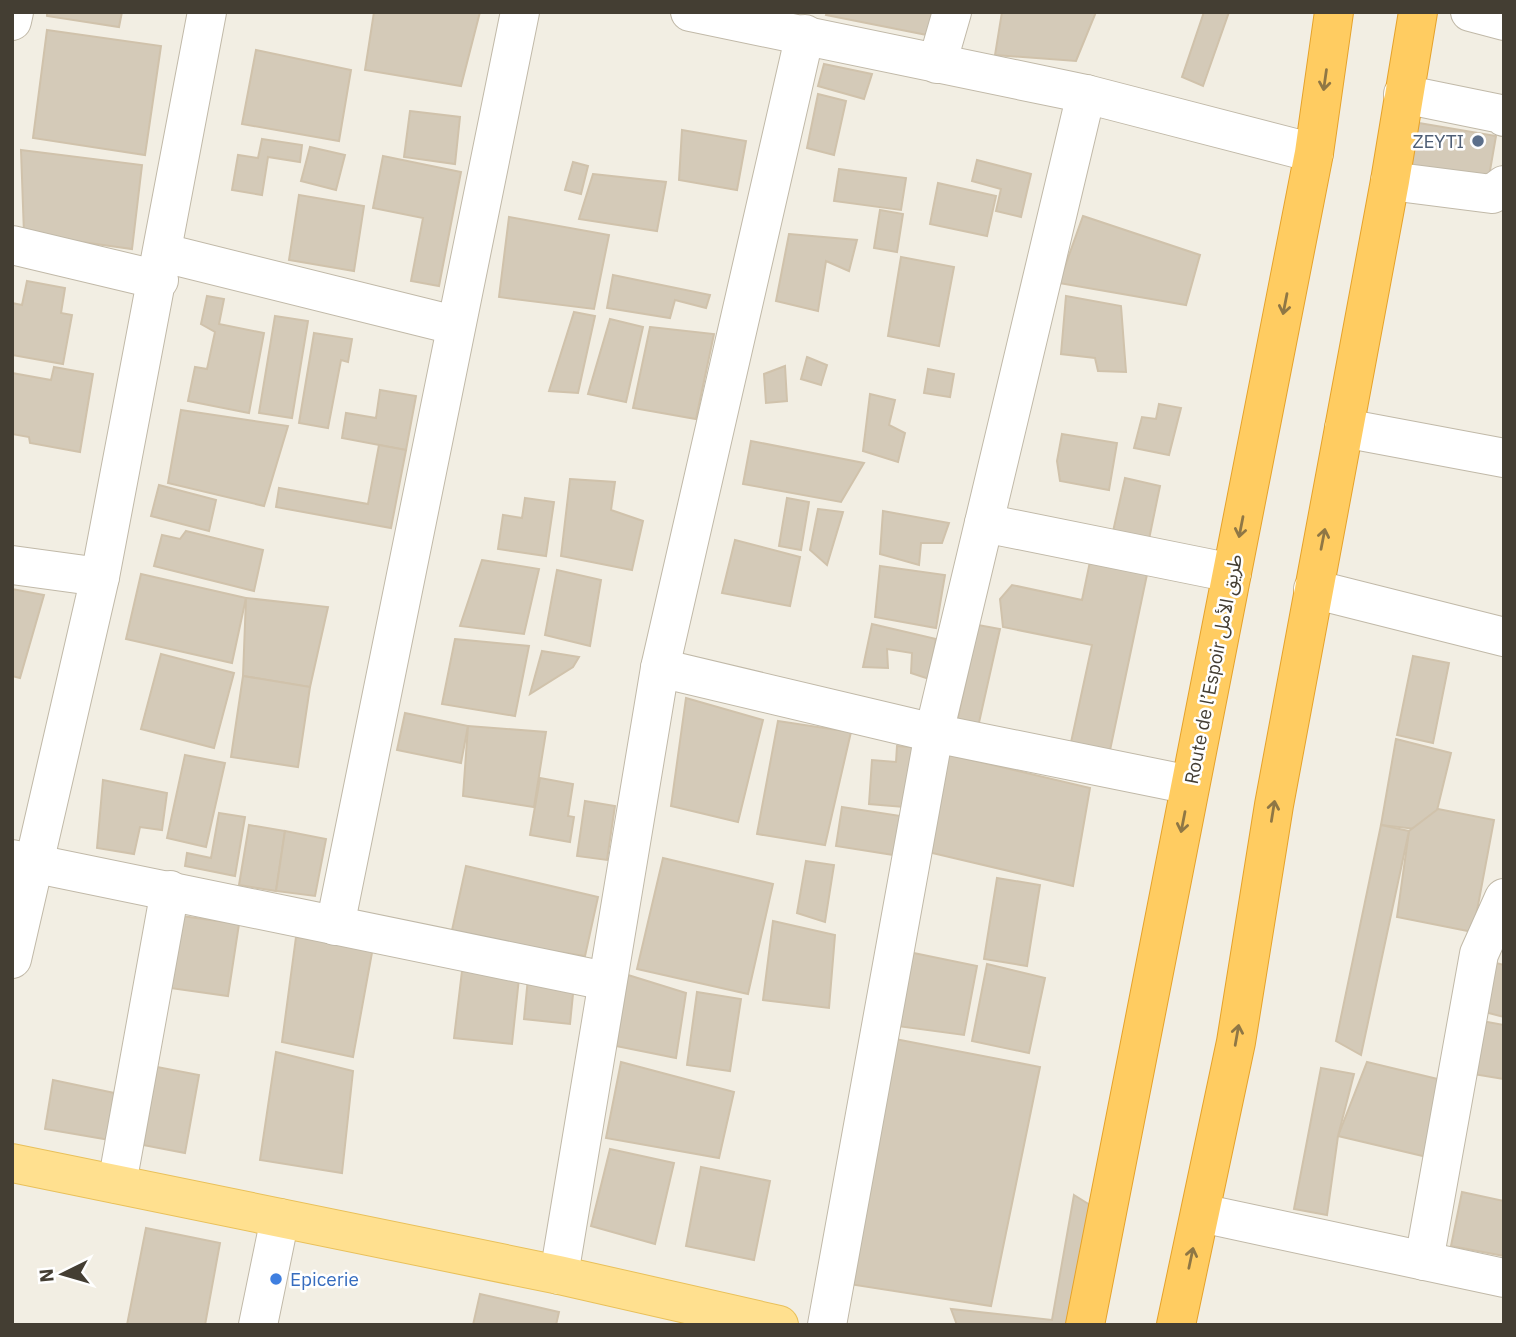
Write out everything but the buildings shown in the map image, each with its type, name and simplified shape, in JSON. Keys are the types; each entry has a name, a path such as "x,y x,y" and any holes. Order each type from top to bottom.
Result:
{"highway":[{"name":"Route de l’Espoir طريق الأمل","path":"1085,1325 1314,153 1334,12"},
{"path":"1176,1325 1236,1042 1313,589 1390,181 1418,12"}],"main road":[{"path":"12,1163 559,1275 713,1317 779,1325"}],"street":[{"path":"12,21 14,12"},
{"path":"12,959 23,861 100,577 161,267 207,12"},
{"path":"335,926 454,324 520,12"},
{"path":"690,12 1086,94 1314,153"},
{"path":"937,64 952,12"},
{"path":"1470,12 1504,21"},
{"path":"559,1275 660,668 806,34"},
{"path":"827,1325 934,733 1086,94"},
{"path":"1403,94 1502,114 1504,117"},
{"path":"1390,181 1492,194 1504,185"},
{"path":"12,245 161,267 454,324"},
{"path":"1344,428 1504,458"},
{"path":"984,523 1232,573"},
{"path":"12,565 100,577"},
{"path":"1313,589 1504,637"},
{"path":"660,668 934,733 1190,785"},
{"path":"23,861 606,981"},
{"path":"117,1184 170,890"},
{"path":"1424,1261 1479,954 1504,898"},
{"path":"1201,1213 1504,1278"},
{"path":"258,1325 280,1218"}],"place":[{"name":"ZEYTI","path":"1478,141"},
{"name":"Epicerie","path":"276,1279"}]}
